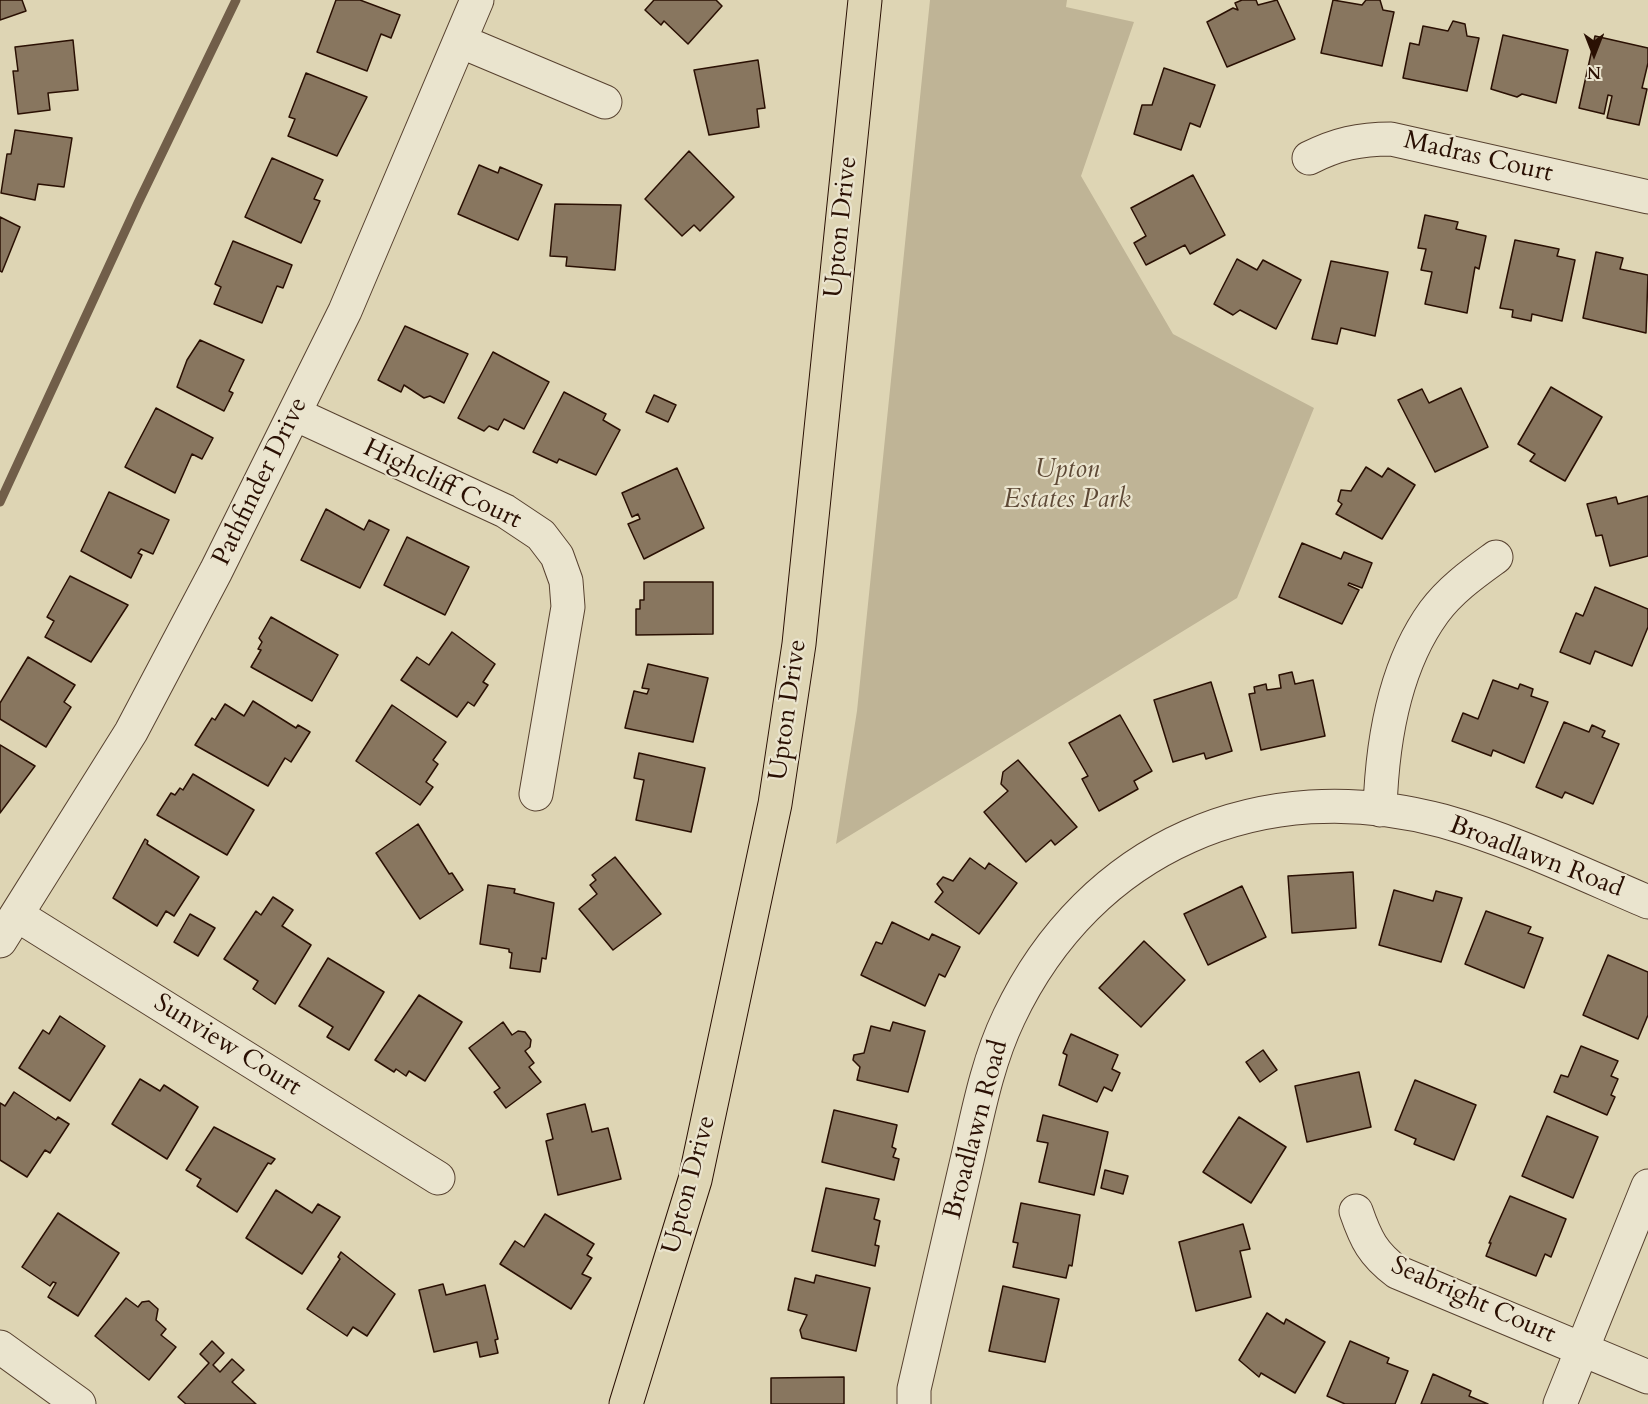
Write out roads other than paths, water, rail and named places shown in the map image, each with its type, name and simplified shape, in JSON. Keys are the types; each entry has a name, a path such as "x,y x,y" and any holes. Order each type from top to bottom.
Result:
{"main road":[{"name":"Upton Drive","path":"626,1404 695,1180 775,804 799,644 865,0"}],"street":[{"name":"Pathfinder Drive","path":"8,928 131,732 216,571 345,311 477,0"},
{"path":"460,41 605,102"},
{"name":"Madras Court","path":"1309,158 1336,144 1360,139 1391,139 1648,197"},
{"name":"Highcliff Court","path":"295,414 505,511 541,535 557,556 566,581 568,607 536,794"},
{"path":"1380,810 1386,741 1396,696 1413,645 1435,611 1463,580 1496,556"},
{"name":"Broadlawn Road","path":"914,1404 914,1389 988,1069 1008,1017 1030,979 1062,934 1106,888 1147,857 1192,833 1239,816 1289,807 1340,806 1380,810 1440,821 1503,840 1648,902"},
{"name":"Sunview Court","path":"8,928 438,1178"},
{"path":"1560,1404 1648,1186"},
{"name":"Seabright Court","path":"1356,1211 1366,1240 1381,1260 1397,1272 1648,1377"},
{"path":"0,1347 80,1404"}],"waterway":[{"path":"0,502 138,203 236,0"}],"park label":[{"name":"Upton Estates Park","path":"1067,486"}]}
